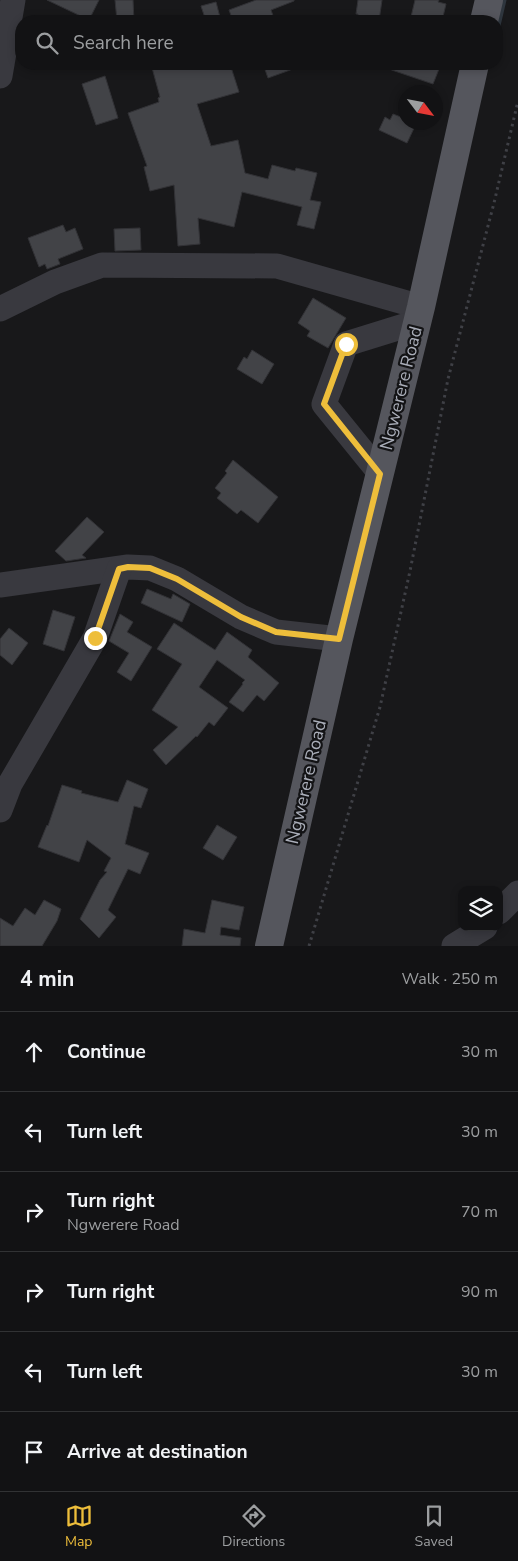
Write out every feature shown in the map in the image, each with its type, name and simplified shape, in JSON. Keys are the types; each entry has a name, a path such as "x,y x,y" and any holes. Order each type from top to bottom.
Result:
{"main road":[{"path":"485,15 489,0"},
{"name":"Ngwerere Road","path":"269,946 339,639 419,314 474,70"}],"street":[{"path":"0,76 13,0"},
{"path":"0,309 55,282 102,265 277,266 419,314"},
{"path":"380,474 324,404 346,344 419,314"},
{"path":"0,584 128,567 150,568 177,579 241,617 276,632 339,639"},
{"path":"0,810 10,784 95,638 119,569"},
{"path":"503,908 518,893"},
{"path":"503,923 518,918"},
{"path":"454,946 482,931"}],"path":[{"path":"309,946 380,707 410,571 448,379 494,203 518,101"}],"building":[{"path":"47,0 99,0 92,15 78,15"},
{"path":"115,0 133,0 134,15 116,15"},
{"path":"256,0 294,0 271,10 273,15 231,15 229,10"},
{"path":"358,0 382,0 380,15 356,14"},
{"path":"415,0 439,0 438,2 446,4 443,15 411,15"},
{"path":"216,2 219,15 204,15 201,6"},
{"path":"153,70 232,70 239,92 197,104 211,146 238,140 245,173 268,179 272,165 295,171 296,168 317,173 310,200 321,202 314,229 297,225 302,207 242,192 234,227 198,218 200,244 178,246 174,185 150,191 144,167 147,166 128,113 159,102 158,98 160,97"},
{"path":"265,70 290,70 268,78"},
{"path":"392,70 439,70 433,84"},
{"path":"105,76 118,118 96,125 82,84"},
{"path":"393,114 398,116 398,130 413,130 407,143 379,130 385,117 390,120"},
{"path":"63,225 66,232 75,228 83,249 58,259 60,264 47,269 45,264 39,267 28,238"},
{"path":"140,228 141,250 115,251 114,229"},
{"path":"313,298 346,318 328,348 307,336 310,331 298,323"},
{"path":"252,350 274,364 262,384 237,369 244,357 247,359"},
{"path":"233,460 278,497 258,523 241,510 237,514 217,498 221,493 215,488 227,473 225,471"},
{"path":"87,517 104,532 82,555 86,558 66,561 55,551"},
{"path":"147,589 171,599 173,594 190,604 182,622 141,603"},
{"path":"53,610 75,617 64,651 43,644"},
{"path":"120,614 133,622 127,632 152,647 131,681 117,672 129,653 109,641"},
{"path":"174,623 215,650 227,632 252,650 248,657 279,683 264,701 257,695 243,712 229,702 245,680 217,660 199,687 228,708 214,726 209,722 197,737 166,765 153,750 178,727 152,710 182,664 157,649"},
{"path":"9,628 28,643 12,665 0,655 0,639"},
{"path":"127,780 148,789 141,808 134,806 125,844 149,853 140,874 128,869 108,910 116,917 99,938 80,919 100,880 107,872 104,871 111,858 87,840 79,862 38,847 48,826 62,785 82,791 81,793 118,802"},
{"path":"217,825 237,837 223,860 203,848"},
{"path":"44,900 61,909 57,921 42,946 0,946 0,918 13,926 25,908 35,915"},
{"path":"212,900 244,907 239,930 221,927 220,935 241,938 240,946 182,946 184,929 205,933"}],"waterway":[{"path":"500,15 504,0"}],"route":[{"path":"95,638 119,569 128,567 150,568 177,579 241,617 276,632 339,639 380,474 324,404 346,344"}]}
